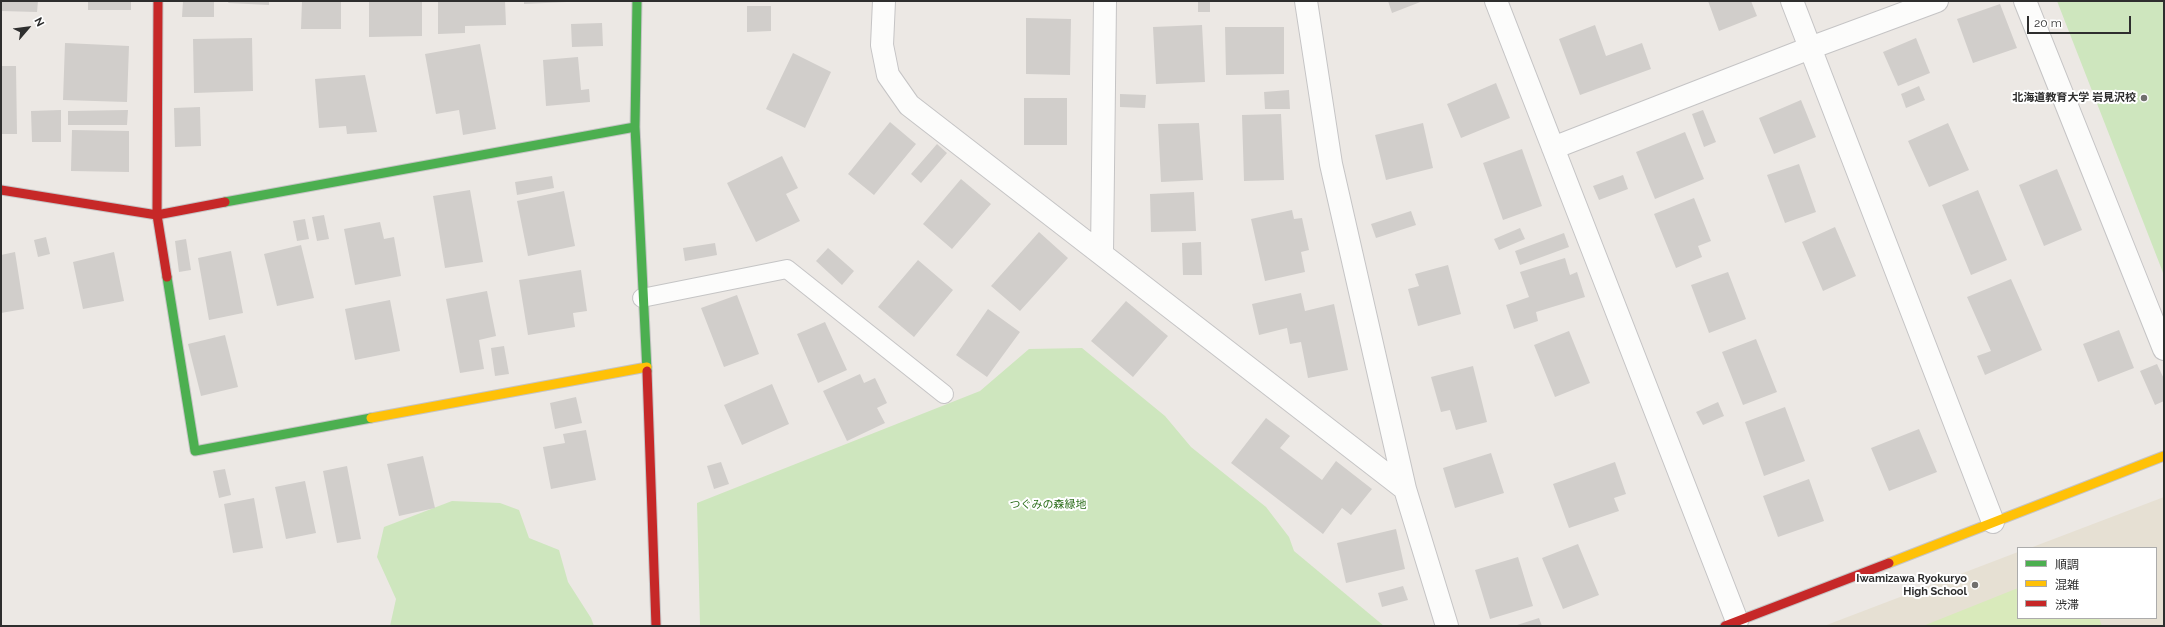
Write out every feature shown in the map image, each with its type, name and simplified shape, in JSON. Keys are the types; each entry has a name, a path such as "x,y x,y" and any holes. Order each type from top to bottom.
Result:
{"street":[{"path":"158,1 157,215 195,451 647,367"},
{"path":"637,1 635,127 642,298 647,367 656,626"},
{"path":"884,1 882,45 888,75 909,105 1405,489"},
{"path":"1102,253 1105,1"},
{"path":"1306,1 1331,164 1405,489 1447,626"},
{"path":"1496,1 1553,148 1731,624 2164,456"},
{"path":"1792,1 1992,522"},
{"path":"1553,148 1810,48 1937,1"},
{"path":"2025,1 2164,349"},
{"path":"1,190 157,215 635,127"}],"lane":[{"path":"642,298 787,269 944,394"}],"shaded area":[{"name":"Iwamizawa Ryokuryo High School","path":"2164,497 2164,626 1824,626 2017,552 2017,619 2157,619 2157,547 2033,547"}],"green space":[{"path":"2057,1 2164,1 2164,276 2162,270"},
{"name":"つぐみの森緑地","path":"1082,348 1165,416 1191,447 1266,507 1289,537 1294,551 1384,626 700,626 697,503 980,391 1029,349"},
{"path":"452,501 500,503 519,510 529,538 559,550 568,582 591,618 594,626 390,626 396,599 377,557 384,527"},
{"path":"2017,588 2017,619 2099,619 2102,626 1923,626"}],"building":[{"path":"1,1 38,1 37,12 1,11"},
{"path":"88,1 131,1 131,10 88,10"},
{"path":"183,1 214,2 214,17 182,17"},
{"path":"229,1 269,1 269,5 228,3"},
{"path":"302,1 341,1 341,29 301,29"},
{"path":"369,1 422,1 422,36 369,37"},
{"path":"438,1 505,1 506,25 465,26 465,33 438,34"},
{"path":"524,1 567,1 567,2 524,4"},
{"path":"1198,1 1210,1 1210,12 1198,12"},
{"path":"1388,1 1423,1 1392,13"},
{"path":"1708,1 1751,1 1757,16 1719,31"},
{"path":"2000,4 2017,48 1973,63 1957,19"},
{"path":"747,6 771,6 771,31 747,32"},
{"path":"1026,18 1071,19 1070,75 1026,74"},
{"path":"602,23 603,46 572,47 571,24"},
{"path":"1202,25 1205,82 1156,84 1153,27"},
{"path":"1595,25 1606,56 1642,43 1651,69 1580,95 1559,39"},
{"path":"1225,27 1284,27 1284,74 1226,75"},
{"path":"252,38 253,91 194,93 193,39"},
{"path":"1916,38 1930,73 1898,86 1883,52"},
{"path":"65,43 129,46 127,102 63,100"},
{"path":"480,44 496,129 463,135 459,110 436,114 425,54"},
{"path":"793,53 831,72 805,128 766,109"},
{"path":"578,57 581,90 589,89 590,102 546,106 543,60"},
{"path":"1,66 16,66 17,134 1,134"},
{"path":"365,75 377,132 347,134 346,126 319,128 315,79"},
{"path":"1496,83 1510,118 1461,138 1447,104"},
{"path":"1919,86 1925,100 1906,108 1901,94"},
{"path":"1289,90 1290,109 1265,109 1264,92"},
{"path":"1120,94 1146,95 1145,108 1120,107"},
{"path":"1024,98 1067,98 1067,145 1024,145"},
{"path":"1801,100 1816,137 1774,154 1759,118"},
{"path":"200,107 201,146 175,147 174,108"},
{"path":"61,110 61,142 32,142 31,111"},
{"path":"128,110 127,125 68,125 68,111"},
{"path":"1703,110 1716,142 1704,147 1692,114"},
{"path":"1281,114 1284,180 1244,181 1242,115"},
{"path":"890,122 916,144 874,195 848,174"},
{"path":"1199,123 1203,180 1161,182 1158,124"},
{"path":"1423,123 1433,168 1386,180 1375,135"},
{"path":"1948,123 1969,170 1929,187 1908,141"},
{"path":"72,130 129,131 129,172 71,171"},
{"path":"1685,132 1704,179 1655,199 1636,152"},
{"path":"937,144 947,153 921,183 911,174"},
{"path":"1522,149 1542,206 1503,220 1483,163"},
{"path":"782,156 798,188 786,194 800,221 756,242 727,183"},
{"path":"1799,164 1816,212 1785,223 1767,175"},
{"path":"2057,169 2082,230 2044,246 2019,185"},
{"path":"1623,175 1628,189 1599,200 1593,186"},
{"path":"552,176 554,188 517,195 515,182"},
{"path":"961,179 991,204 952,249 923,224"},
{"path":"470,190 483,262 445,268 433,196"},
{"path":"1978,190 2007,260 1971,275 1942,205"},
{"path":"564,191 575,246 528,256 517,201"},
{"path":"1194,192 1196,231 1151,232 1150,194"},
{"path":"1694,198 1711,241 1698,246 1702,257 1676,268 1654,214"},
{"path":"1292,210 1294,219 1302,218 1309,250 1301,252 1305,272 1265,281 1251,219"},
{"path":"1411,211 1416,225 1376,238 1371,224"},
{"path":"324,215 329,239 317,241 312,217"},
{"path":"305,219 309,239 297,241 293,221"},
{"path":"380,222 384,239 394,237 401,276 355,285 344,229"},
{"path":"1835,227 1856,276 1823,291 1802,242"},
{"path":"1520,228 1525,239 1499,250 1494,239"},
{"path":"1039,232 1068,258 1020,311 991,286"},
{"path":"1564,233 1569,247 1520,265 1515,251"},
{"path":"46,237 50,254 38,257 34,240"},
{"path":"186,239 191,270 179,272 175,241"},
{"path":"1201,242 1202,275 1183,275 1182,243"},
{"path":"715,243 717,255 685,261 683,248"},
{"path":"301,245 314,298 277,306 264,254"},
{"path":"828,248 854,271 842,285 816,261"},
{"path":"231,251 243,313 209,320 198,258"},
{"path":"15,252 24,309 1,313 1,255"},
{"path":"114,252 124,301 83,309 73,262"},
{"path":"1565,258 1570,275 1577,272 1585,297 1536,312 1538,321 1514,329 1506,305 1529,297 1520,272"},
{"path":"918,260 953,290 914,337 878,307"},
{"path":"1448,265 1461,314 1418,326 1408,289 1419,286 1415,274"},
{"path":"581,270 587,311 573,313 575,327 528,335 519,280"},
{"path":"1728,272 1746,319 1709,333 1691,285"},
{"path":"2011,279 2042,350 1985,375 1977,356 1991,351 1967,297"},
{"path":"487,291 496,336 479,340 484,369 460,373 446,299"},
{"path":"1301,293 1305,311 1334,304 1348,370 1308,378 1301,342 1290,344 1287,328 1259,335 1252,304"},
{"path":"737,295 759,354 724,367 701,308"},
{"path":"390,300 400,351 355,360 345,309"},
{"path":"1126,301 1168,336 1133,377 1091,341"},
{"path":"988,309 1020,332 987,377 956,355"},
{"path":"825,322 847,370 818,383 797,334"},
{"path":"2119,330 2134,368 2098,382 2083,344"},
{"path":"1569,331 1590,383 1555,397 1534,345"},
{"path":"225,335 238,387 201,396 188,344"},
{"path":"1756,339 1777,392 1743,405 1722,352"},
{"path":"504,346 509,374 495,376 491,348"},
{"path":"2157,364 2164,379 2164,401 2155,405 2140,371"},
{"path":"1473,366 1487,422 1456,430 1450,410 1441,412 1431,377"},
{"path":"860,374 864,383 875,378 887,403 877,408 885,423 847,441 823,391"},
{"path":"772,384 789,424 742,445 724,405"},
{"path":"576,397 582,423 555,429 550,403"},
{"path":"1718,402 1724,416 1703,425 1696,412"},
{"path":"1785,407 1805,461 1764,476 1745,422"},
{"path":"1266,418 1290,436 1280,448 1322,480 1336,461 1372,489 1351,515 1342,508 1323,534 1231,463"},
{"path":"1919,429 1937,472 1889,491 1871,448"},
{"path":"586,430 596,480 551,489 543,447 565,443 563,434"},
{"path":"1491,453 1504,493 1455,508 1443,468"},
{"path":"423,456 435,508 399,516 387,464"},
{"path":"721,462 729,484 714,489 707,466"},
{"path":"1615,462 1626,494 1614,498 1619,511 1569,528 1553,484"},
{"path":"347,466 361,539 337,543 323,471"},
{"path":"225,469 231,495 219,498 213,471"},
{"path":"1809,479 1824,521 1778,537 1763,496"},
{"path":"305,481 316,533 286,539 275,487"},
{"path":"254,498 263,548 233,553 224,504"},
{"path":"1396,529 1405,569 1346,583 1337,543"},
{"path":"1578,544 1599,595 1563,609 1542,558"},
{"path":"1518,557 1533,606 1490,619 1475,570"},
{"path":"1403,586 1408,600 1382,607 1378,593"},
{"path":"1539,618 1542,626 1514,626"}],"traffic: fast":[{"path":"637,1 635,127 647,371"},
{"path":"225,202 635,127"},
{"path":"167,277 195,451 371,418"}],"traffic: slow":[{"path":"371,418 647,367"},
{"path":"1889,563 2164,456"}],"traffic: jam":[{"path":"158,1 157,215 167,277"},
{"path":"1,190 157,215 225,202"},
{"path":"647,371 656,626"},
{"path":"1725,626 1889,563"}],"place":[{"name":"北海道教育大学 岩見沢校","path":"2144,98"},
{"name":"Iwamizawa Ryokuryo High School","path":"1975,585"}]}
